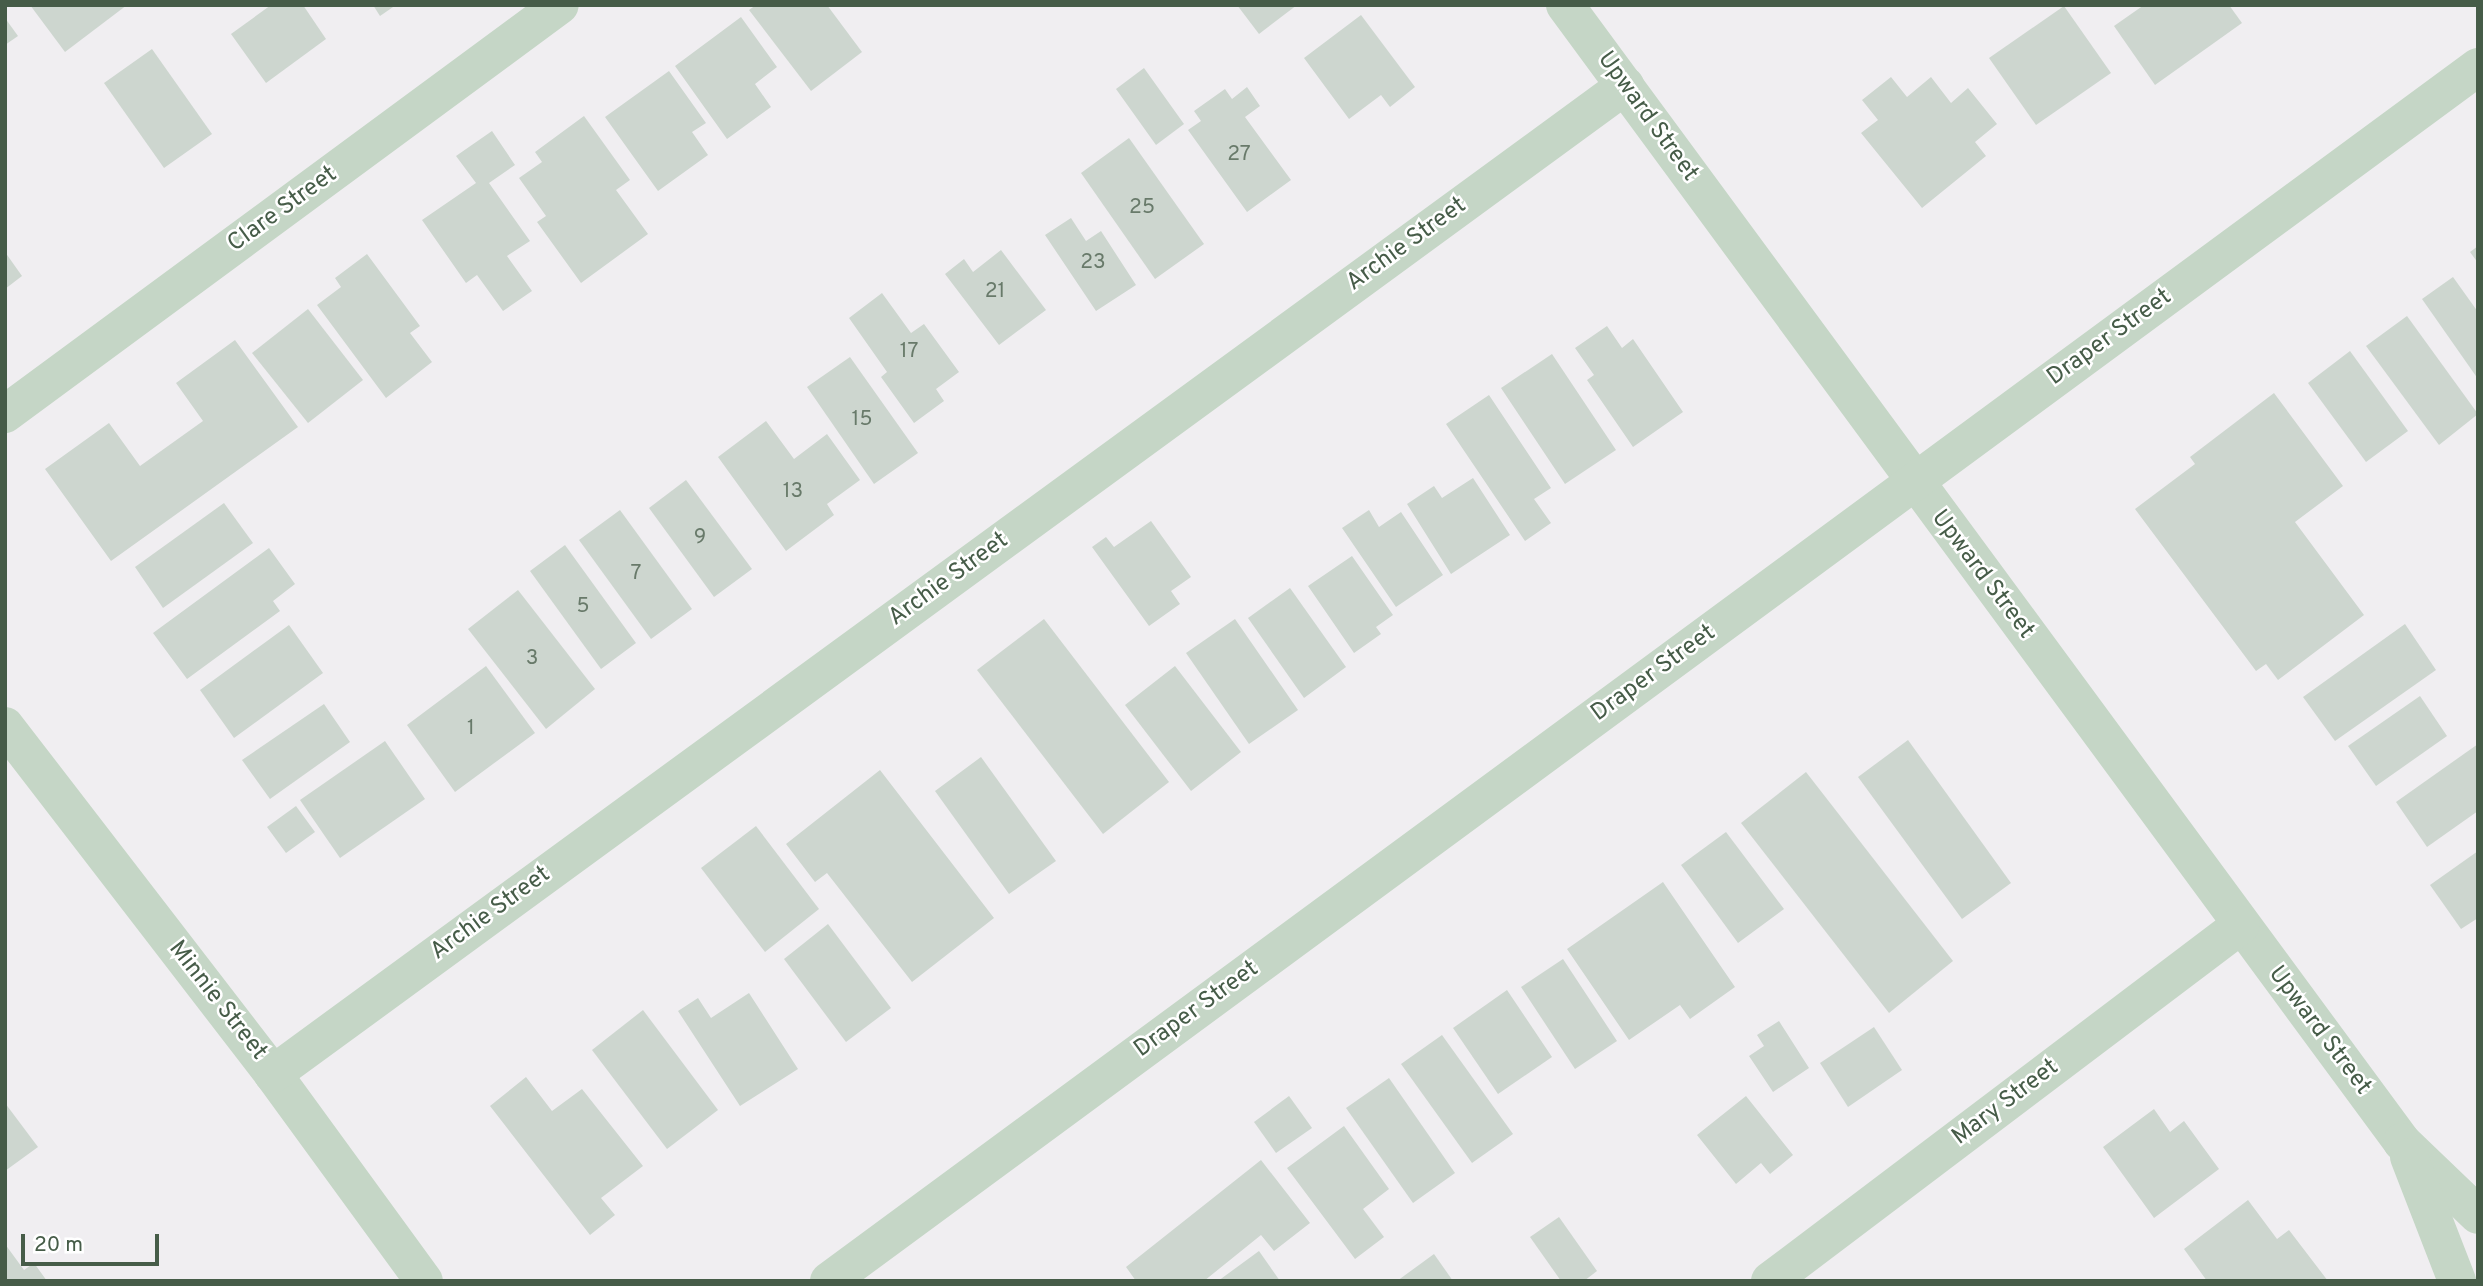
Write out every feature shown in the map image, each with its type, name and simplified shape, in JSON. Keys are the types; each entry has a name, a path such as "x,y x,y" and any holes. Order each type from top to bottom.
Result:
{"street":[{"name":"Clare Street","path":"5,414 560,5"},
{"name":"Upward Street","path":"1565,5 1913,483 2402,1142 2478,1215"},
{"name":"Draper Street","path":"830,1281 2478,67"},
{"name":"Archie Street","path":"273,1074 1625,86"},
{"name":"Minnie Street","path":"5,726 273,1074 424,1281"},
{"name":"Mary Street","path":"1770,1281 2241,925"},
{"name":"Upward Street","path":"2402,1142 2457,1281"}],"building":[{"path":"30,5 127,5 65,52"},
{"path":"271,5 303,5 326,39 266,83 231,34"},
{"path":"373,5 396,5 380,16"},
{"path":"756,5 827,5 862,52 811,91 749,10"},
{"path":"1237,5 1297,5 1259,34"},
{"path":"2144,5 2229,5 2242,23 2155,85 2114,26"},
{"path":"2064,6 2111,73 2036,125 1989,58"},
{"path":"1361,15 1415,87 1390,107 1381,95 1349,119 1304,58"},
{"path":"741,17 777,67 755,84 771,107 727,139 675,66"},
{"path":"5,18 18,36 5,45"},
{"path":"152,49 212,134 164,168 104,83"},
{"path":"1144,68 1184,124 1156,145 1116,89"},
{"path":"669,71 706,123 692,132 708,155 658,191 605,117"},
{"path":"1891,77 1907,97 1931,77 1951,103 1968,88 1997,124 1975,142 1986,156 1922,208 1861,133 1878,120 1862,100"},
{"path":"1247,87 1260,106 1245,117 1291,180 1247,212 1188,130 1201,121 1194,111 1225,89 1232,99"},
{"path":"584,116 630,180 616,190 648,234 581,283 537,222 546,216 519,178 542,162 535,152"},
{"path":"492,131 515,165 489,183 530,241 507,256 532,291 503,311 477,275 466,283 422,220 476,183 456,156"},
{"path":"1129,138 1204,244 1155,279 1081,173"},
{"path":"1071,218 1086,241 1101,231 1136,285 1096,311 1045,235"},
{"path":"2478,246 2478,263 2470,252"},
{"path":"1001,250 1046,310 999,345 945,274 964,259 973,272"},
{"path":"5,252 22,276 5,289"},
{"path":"367,254 420,326 410,333 432,362 386,398 317,305 341,287 335,278"},
{"path":"2453,277 2478,312 2478,379 2422,299"},
{"path":"882,293 911,333 924,324 959,372 936,389 944,401 914,423 881,377 887,372 849,318"},
{"path":"308,309 363,380 308,423 252,353"},
{"path":"2407,316 2478,414 2439,445 2366,346"},
{"path":"1607,326 1622,348 1633,339 1683,412 1633,447 1587,380 1594,375 1575,348"},
{"path":"235,340 298,427 111,561 45,469 109,423 140,466 203,421 176,383"},
{"path":"2350,351 2408,431 2366,462 2308,383"},
{"path":"1552,354 1616,450 1565,484 1501,388"},
{"path":"850,357 918,453 874,484 807,387"},
{"path":"2274,393 2343,486 2295,522 2364,615 2278,680 2266,664 2256,671 2135,509 2195,464 2190,457"},
{"path":"1489,395 1551,488 1534,499 1551,523 1525,541 1446,424"},
{"path":"766,421 794,459 827,434 860,480 827,504 834,515 786,551 718,457"},
{"path":"1473,478 1510,535 1451,574 1407,504 1434,486 1442,498"},
{"path":"686,480 752,569 714,597 649,508"},
{"path":"224,503 253,543 163,608 135,567"},
{"path":"620,510 692,609 651,639 579,540"},
{"path":"1369,510 1379,527 1401,512 1443,575 1396,607 1342,528"},
{"path":"1151,521 1191,577 1171,591 1180,604 1149,626 1092,547 1106,537 1114,547"},
{"path":"565,545 636,643 601,669 530,571"},
{"path":"269,548 295,584 273,601 280,611 187,679 153,633"},
{"path":"1352,556 1393,615 1376,627 1381,634 1354,653 1308,586"},
{"path":"1290,588 1346,667 1304,698 1248,618"},
{"path":"518,590 595,689 546,729 468,629"},
{"path":"1044,619 1169,782 1103,834 977,670"},
{"path":"1235,619 1298,710 1249,744 1186,653"},
{"path":"2405,624 2436,670 2335,741 2303,697"},
{"path":"289,625 323,673 234,738 200,690"},
{"path":"486,666 535,733 455,792 407,725"},
{"path":"1175,666 1241,752 1191,791 1125,705"},
{"path":"2420,696 2447,736 2376,786 2348,746"},
{"path":"324,704 350,742 270,799 242,760"},
{"path":"1908,740 2011,883 1962,919 1858,777"},
{"path":"385,741 425,799 340,858 300,800"},
{"path":"2478,744 2478,811 2427,847 2396,802"},
{"path":"981,757 1056,861 1009,894 935,791"},
{"path":"880,770 994,918 912,982 827,873 815,882 786,844"},
{"path":"1806,772 1953,961 1889,1013 1741,823"},
{"path":"296,806 315,832 286,853 267,827"},
{"path":"756,826 819,909 765,952 701,868"},
{"path":"1726,832 1784,909 1738,943 1681,865"},
{"path":"2478,851 2478,918 2461,929 2430,885"},
{"path":"1663,882 1735,987 1690,1019 1680,1005 1629,1040 1567,949"},
{"path":"828,924 891,1008 846,1042 784,959"},
{"path":"1563,959 1617,1041 1575,1069 1521,987"},
{"path":"1507,990 1552,1057 1498,1094 1453,1028"},
{"path":"749,993 798,1069 740,1106 678,1011 698,998 711,1018"},
{"path":"643,1010 718,1110 667,1149 592,1050"},
{"path":"1779,1021 1809,1068 1773,1092 1749,1056 1764,1046 1757,1035"},
{"path":"1874,1027 1902,1070 1848,1107 1820,1063"},
{"path":"1442,1035 1513,1134 1472,1163 1401,1064"},
{"path":"526,1077 552,1111 582,1089 643,1166 601,1198 615,1215 590,1235 490,1106"},
{"path":"1389,1078 1455,1173 1413,1203 1346,1108"},
{"path":"1289,1096 1312,1128 1276,1153 1254,1122"},
{"path":"1746,1096 1793,1155 1770,1174 1761,1163 1736,1184 1697,1135"},
{"path":"5,1103 38,1147 5,1171"},
{"path":"2154,1109 2170,1132 2184,1121 2219,1169 2154,1218 2103,1147"},
{"path":"1344,1126 1389,1189 1363,1209 1384,1237 1355,1259 1287,1168"},
{"path":"1261,1160 1310,1223 1274,1251 1261,1235 1204,1281 1136,1281 1126,1267"},
{"path":"2248,1200 2277,1239 2289,1230 2328,1281 2207,1281 2184,1249"},
{"path":"1559,1217 1597,1271 1584,1281 1561,1281 1530,1237"},
{"path":"5,1244 24,1270 34,1263 47,1281 5,1281"},
{"path":"1259,1251 1280,1281 1218,1281"},
{"path":"1434,1254 1453,1281 1397,1281"}]}
